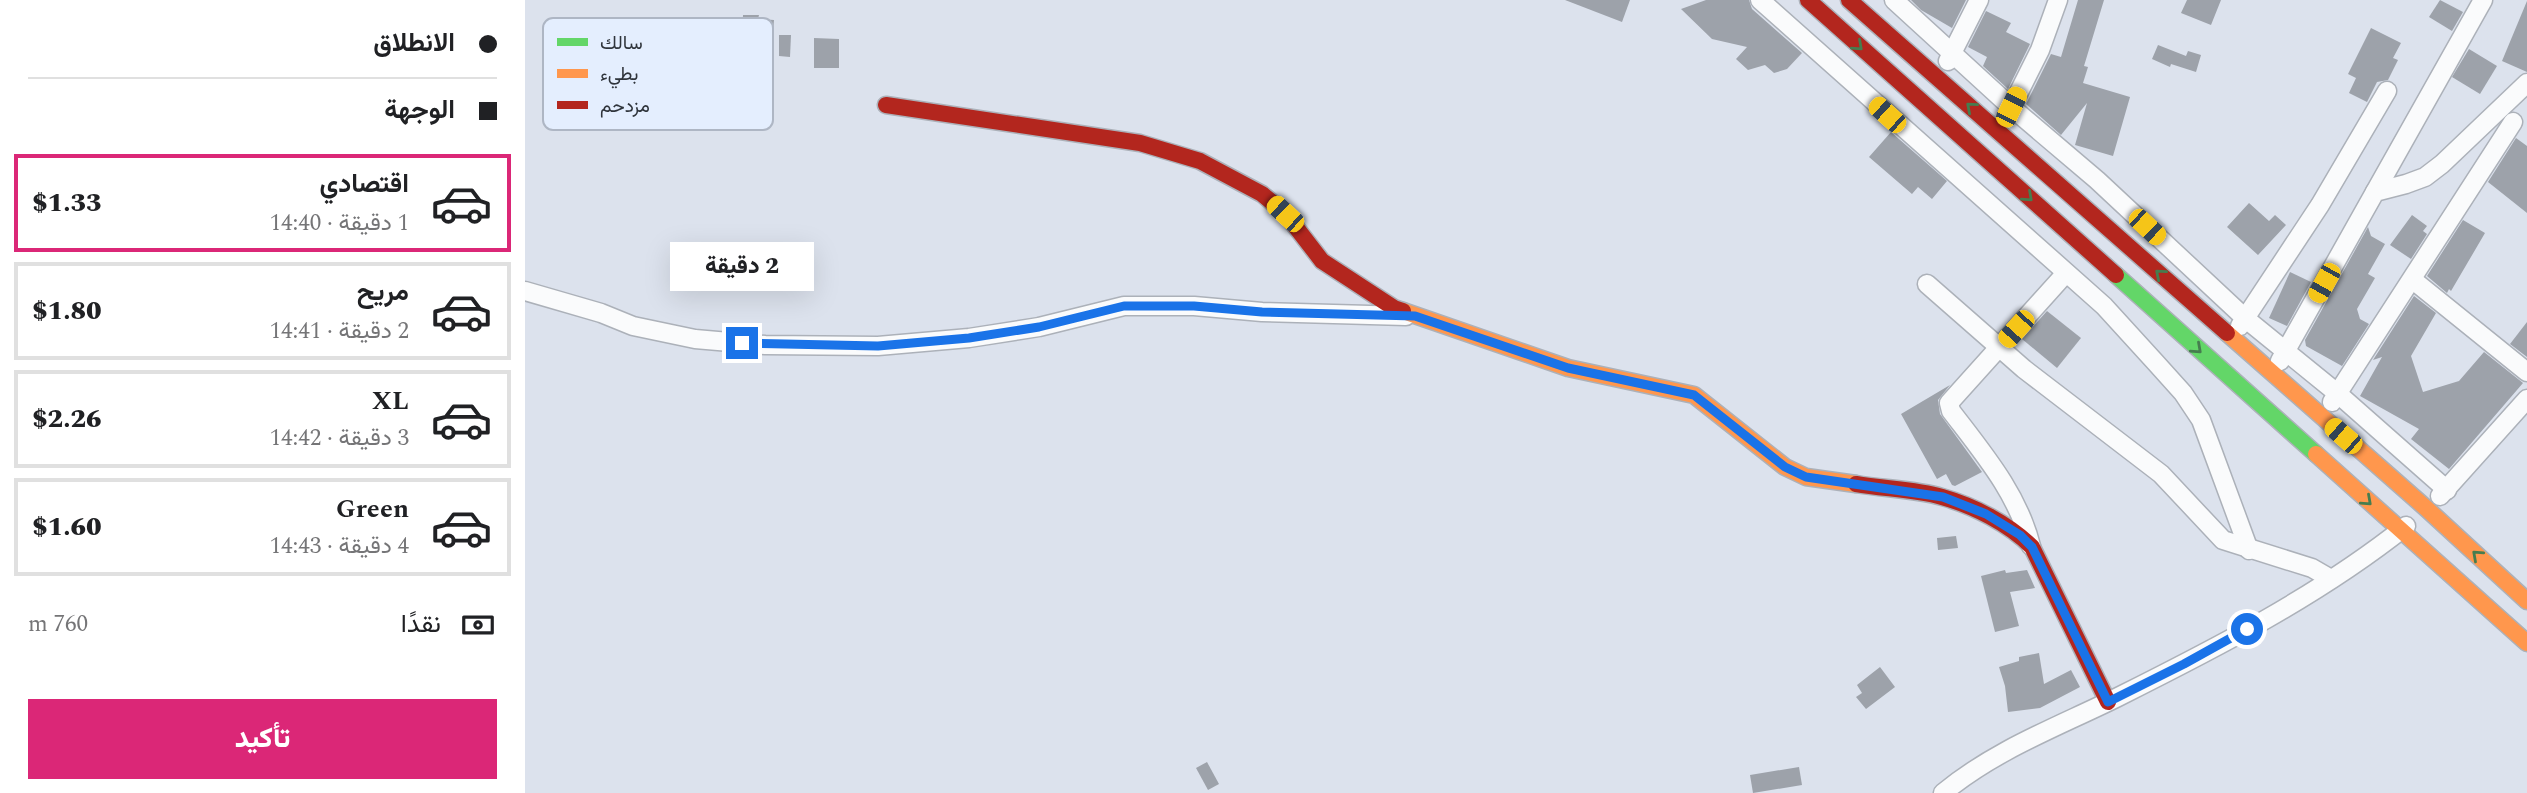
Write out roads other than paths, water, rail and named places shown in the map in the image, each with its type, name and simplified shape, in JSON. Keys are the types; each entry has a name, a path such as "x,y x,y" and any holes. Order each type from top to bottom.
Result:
{"main road":[{"path":"1808,0 2527,643"},
{"path":"1849,0 2427,509 2527,601"},
{"path":"886,105 1106,137 1150,146 1200,161 1272,201 1316,255 1384,303 1568,368 1694,395 1785,467 1806,477 1943,497 1986,514 2020,535 2032,547 2108,702"}],"street":[{"path":"1760,0 2104,306 2183,393 2201,420 2249,550"},
{"path":"1894,0 2011,107 2097,180 2246,319 2337,393 2447,490"},
{"path":"1939,80 1979,0"},
{"path":"1999,132 2040,50 2058,0"},
{"path":"2272,373 2483,0"},
{"path":"2375,192 2425,177 2527,83"},
{"path":"2232,338 2320,205 2387,91"},
{"path":"2322,417 2520,127 2497,111"},
{"path":"2032,547 2027,527 2014,499 1949,407 1950,400 2066,273"},
{"path":"2413,280 2527,372"},
{"path":"1927,284 2024,369 2161,474 2223,540 2312,568 2331,579"},
{"path":"525,291 601,313 633,326 695,338 765,345 878,346 969,338 1039,327 1124,306 1194,306 1262,312 1415,316"},
{"path":"1943,793 1993,757 2195,658 2331,579 2427,509 2527,399"}]}
